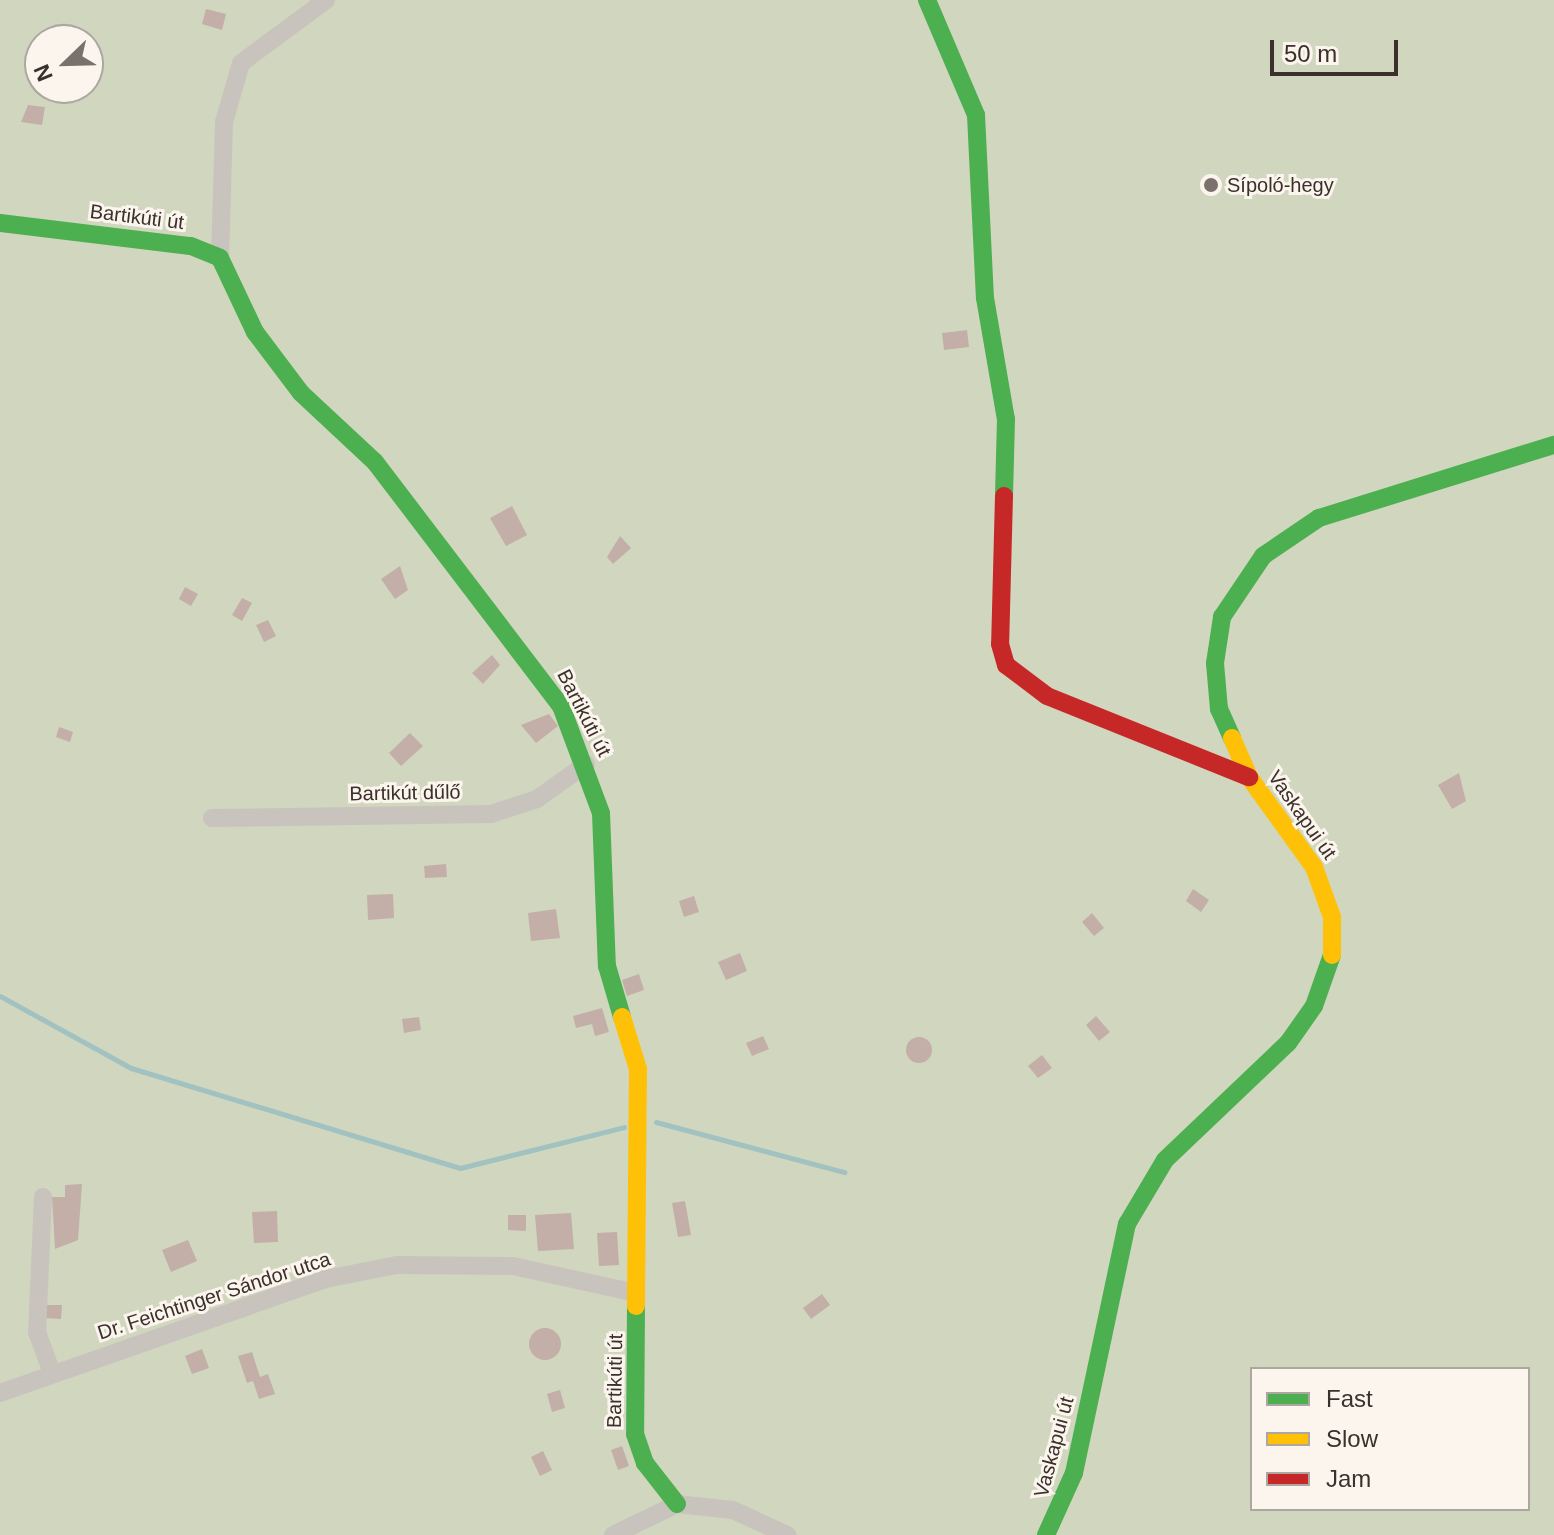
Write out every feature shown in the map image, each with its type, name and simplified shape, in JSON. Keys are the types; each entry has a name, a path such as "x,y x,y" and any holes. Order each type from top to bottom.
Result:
{"street":[{"path":"220,258 224,122 241,63 326,0"},
{"path":"927,0 976,115 985,298 1006,419 1000,644 1006,665 1047,696 1249,777"},
{"name":"Bartikúti út","path":"0,223 191,246 220,258 255,332 301,393 375,462 439,555 541,674 586,764 607,851 607,966 638,1069 635,1434 645,1463 677,1504"},
{"name":"Vaskapui út","path":"1046,1535 1074,1473 1127,1224 1165,1160 1288,1043 1328,971 1334,949 1324,889 1249,777 1219,709 1215,663 1222,617 1263,556 1292,533 1350,505 1554,445"},
{"name":"Bartikút dűlő","path":"212,818 491,814 537,799 586,764"},
{"path":"43,1197 37,1332 52,1373"},
{"name":"Dr. Feichtinger Sándor utca","path":"0,1393 326,1279 397,1265 513,1266 636,1293"},
{"path":"613,1535 677,1504 733,1510 787,1535"}],"green space":[{"path":"0,0 1554,0 1554,1535 0,1535"}],"building":[{"path":"206,9 226,14 222,30 202,24"},
{"path":"28,105 45,107 42,125 21,122"},
{"path":"967,330 969,347 944,350 942,333"},
{"path":"512,506 527,535 506,546 490,518"},
{"path":"620,536 631,548 613,564 607,557"},
{"path":"400,566 408,590 395,599 381,579"},
{"path":"185,587 198,594 191,606 179,599"},
{"path":"242,598 252,603 242,621 232,615"},
{"path":"268,620 276,636 264,642 256,625"},
{"path":"492,655 500,665 483,684 472,673"},
{"path":"549,714 558,726 536,743 521,725"},
{"path":"59,727 73,732 70,742 56,737"},
{"path":"410,733 423,746 401,766 389,753"},
{"path":"1459,773 1466,801 1452,809 1438,785"},
{"path":"446,864 447,877 425,878 424,866"},
{"path":"1193,889 1209,900 1201,912 1186,901"},
{"path":"393,894 394,918 368,920 367,895"},
{"path":"694,896 699,912 684,917 679,901"},
{"path":"556,909 560,938 531,941 528,913"},
{"path":"1092,913 1104,928 1094,936 1082,922"},
{"path":"740,953 747,971 726,980 718,962"},
{"path":"639,974 644,990 627,996 622,980"},
{"path":"602,1008 609,1032 595,1036 592,1024 576,1028 573,1016"},
{"path":"1096,1016 1110,1032 1099,1041 1086,1025"},
{"path":"419,1017 421,1030 404,1033 402,1019"},
{"path":"763,1036 769,1049 752,1056 746,1043"},
{"path":"919,1037 928,1041 932,1050 928,1059 919,1063 910,1059 906,1050 910,1041"},
{"path":"1042,1055 1052,1068 1038,1078 1028,1066"},
{"path":"82,1184 78,1240 55,1249 52,1197 65,1197 65,1185"},
{"path":"685,1201 691,1235 678,1237 672,1203"},
{"path":"277,1211 278,1242 254,1243 252,1212"},
{"path":"571,1213 574,1249 538,1251 535,1215"},
{"path":"508,1215 526,1215 526,1231 508,1230"},
{"path":"617,1232 619,1265 599,1266 597,1233"},
{"path":"188,1240 197,1261 171,1272 162,1250"},
{"path":"822,1294 830,1305 811,1319 803,1308"},
{"path":"45,1305 62,1305 61,1319 44,1318"},
{"path":"545,1328 557,1332 561,1344 557,1356 545,1360 533,1356 529,1344 533,1332"},
{"path":"202,1349 209,1368 192,1374 185,1356"},
{"path":"252,1352 260,1377 268,1374 275,1394 259,1399 253,1381 247,1383 238,1356"},
{"path":"560,1390 565,1408 552,1412 547,1394"},
{"path":"622,1446 629,1466 618,1470 611,1450"},
{"path":"543,1451 552,1470 540,1476 531,1457"}],"waterway":[{"path":"0,996 131,1068 460,1168 624,1127"},
{"path":"656,1122 844,1172"}],"traffic: fast":[{"path":"927,0 976,115 985,298 1006,419 1004,496"},
{"path":"0,223 191,246 220,258 255,332 301,393 375,462 561,706 601,813 607,966 622,1017"},
{"path":"1232,738 1219,709 1215,663 1222,617 1263,556 1319,518 1554,445"},
{"path":"1046,1535 1074,1473 1127,1224 1165,1160 1288,1043 1314,1006 1332,955"},
{"path":"636,1306 635,1434 645,1463 677,1504"}],"traffic: slow":[{"path":"1232,738 1249,777 1314,867 1332,917 1332,955"},
{"path":"622,1017 638,1069 636,1306"}],"traffic: jam":[{"path":"1004,496 1000,644 1006,665 1047,696 1249,777"}],"place":[{"name":"Sípoló-hegy","path":"1211,185"}]}
